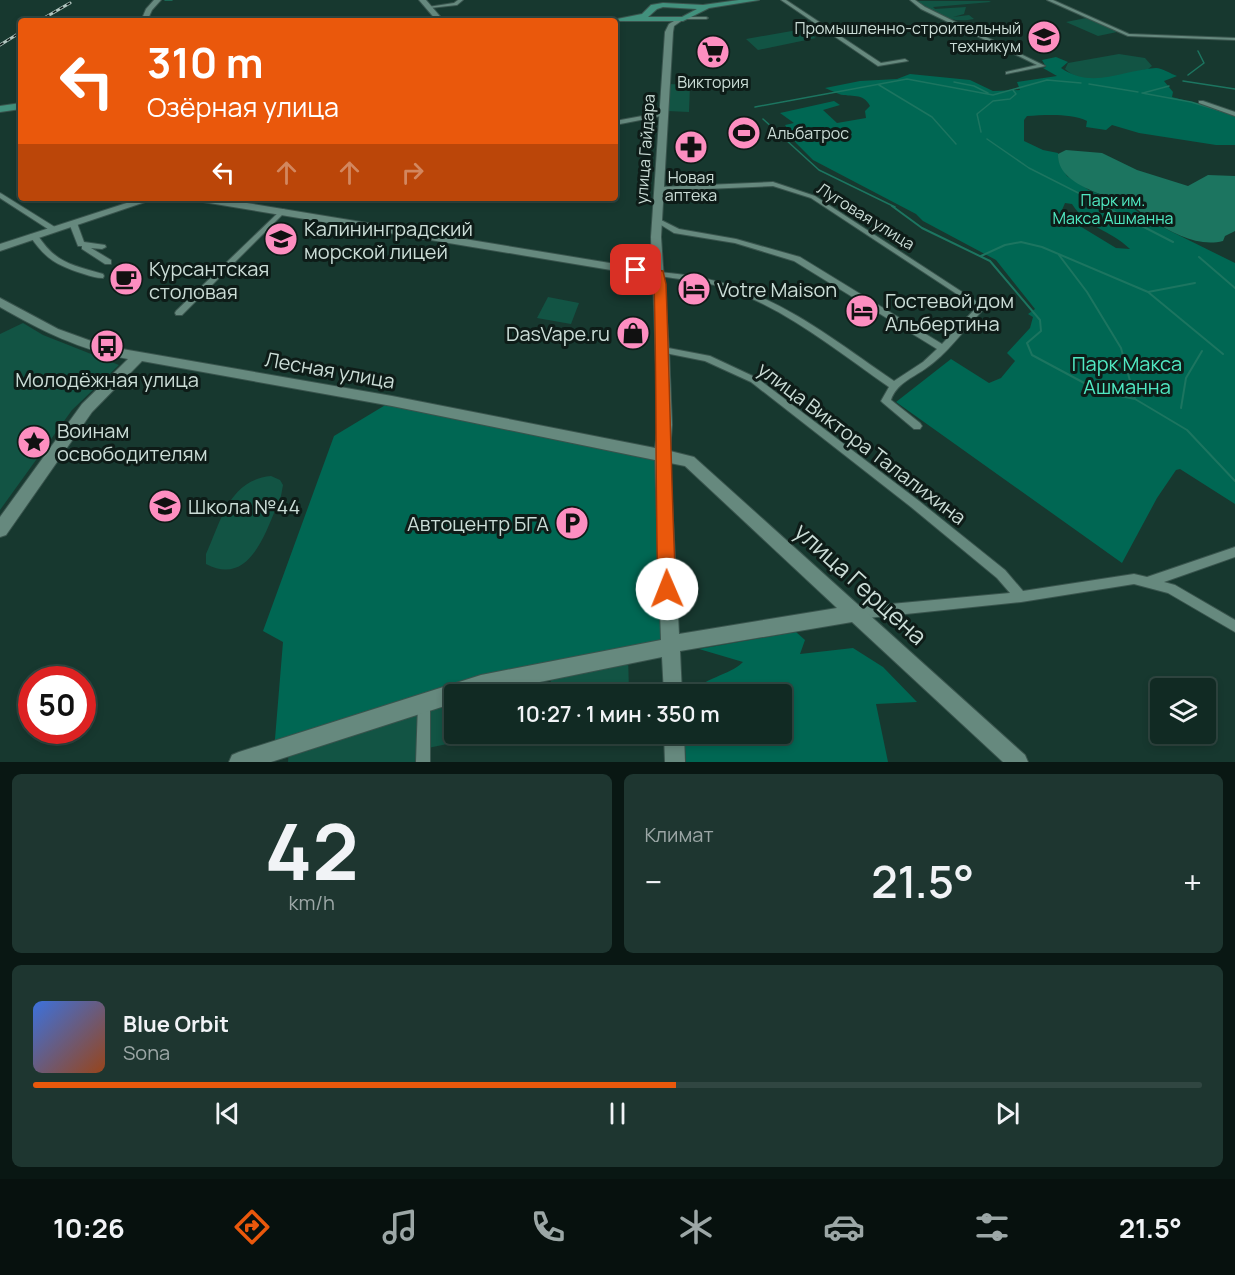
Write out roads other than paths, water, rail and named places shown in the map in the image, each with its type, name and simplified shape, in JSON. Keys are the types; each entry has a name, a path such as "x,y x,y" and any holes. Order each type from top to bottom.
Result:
{"main road":[{"path":"696,18 700,9 755,0"},
{"path":"618,20 673,4 687,7 715,6"},
{"path":"687,7 693,10 696,18"},
{"path":"655,9 696,18"},
{"path":"0,110 18,107"}],"street":[{"path":"145,18 149,9 158,0"},
{"path":"422,0 439,18"},
{"path":"430,7 455,4 456,0 461,0"},
{"path":"783,0 880,65 905,61"},
{"path":"912,0 923,8 1042,66 1008,73"},
{"path":"1049,0 1128,34 1235,39"},
{"path":"655,9 670,26 696,18"},
{"name":"улица Гайдара","path":"670,26 657,220 665,425 662,455 672,684"},
{"path":"1201,102 1235,114"},
{"path":"618,122 664,114"},
{"name":"Луговая улица","path":"659,189 773,184 813,197 975,303 978,310 941,347"},
{"path":"0,195 54,229"},
{"path":"0,248 143,201"},
{"path":"217,201 732,286 781,308 894,386"},
{"path":"179,313 283,211"},
{"path":"657,220 677,231 736,241 797,259 941,347 927,363 894,386 886,401 917,426"},
{"path":"73,224 81,244 108,262"},
{"path":"34,236 41,250 53,261 100,276"},
{"path":"81,244 102,247"},
{"name":"Лесная улица","path":"0,302 54,332 81,343 138,357 392,401 662,455"},
{"name":"улица Виктора Талалихина","path":"663,350 707,358 754,380 1001,574 1021,597"},
{"path":"0,530 87,408 138,357"},
{"name":"улица Герцена","path":"662,455 681,458 703,471 1018,762"},
{"path":"1149,582 1235,552"},
{"path":"239,762 288,754 424,704 515,676 670,645 857,613 1021,597 1134,579 1171,589 1235,626"},
{"path":"423,762 424,704"},
{"path":"674,744 675,762"}],"waterway":[{"path":"165,0 172,0"},
{"path":"1188,75 1204,63 1198,51"},
{"path":"755,107 907,79 993,95 1047,80 1081,83"},
{"path":"1183,81 1235,89"},
{"path":"954,82 974,86 988,93"},
{"path":"1089,84 1138,92"},
{"path":"879,85 932,117 956,144"},
{"path":"1143,93 1169,86"},
{"path":"981,132 977,114 993,101 1010,99 1016,94 1013,90"},
{"path":"1142,93 1191,102 1221,111"},
{"path":"763,119 819,170 895,207"},
{"path":"987,139 1029,168 1106,207"},
{"path":"892,206 922,228 990,261 1040,320 1041,331 1027,343 1032,355 1101,392 1135,399"},
{"path":"1103,206 1173,242"},
{"path":"981,256 1005,245 1021,242 1042,247 1148,292"},
{"path":"1059,255 1087,292 1121,348 1135,399"},
{"path":"1199,257 1235,288"},
{"path":"1148,292 1195,283"},
{"path":"1148,292 1223,354"},
{"path":"1181,408 1186,378 1202,351"},
{"path":"1135,399 1187,430 1235,481"}],"railway":[{"path":"44,18 70,3"},
{"path":"0,45 18,34"}],"place":[{"name":"Промышленно-строительный техникум","path":"1044,37"},
{"name":"Виктория","path":"713,52"},
{"name":"Альбатрос","path":"744,133"},
{"name":"Новая аптека","path":"691,147"},
{"name":"Калининградский морской лицей","path":"281,239"},
{"name":"Курсантская столовая","path":"126,279"},
{"name":"Votre Maison","path":"694,289"},
{"name":"Гостевой дом Альбертина","path":"862,311"},
{"name":"DasVape.ru","path":"633,333"},
{"name":"Молодёжная улица","path":"107,346"},
{"name":"Воинам освободителям","path":"34,442"},
{"name":"Школа №44","path":"165,506"},
{"name":"Автоцентр БГА","path":"572,523"}],"park label":[{"name":"Парк им. Макса Ашманна","path":"1113,209"},
{"name":"Парк Макса Ашманна","path":"1127,374"}]}
